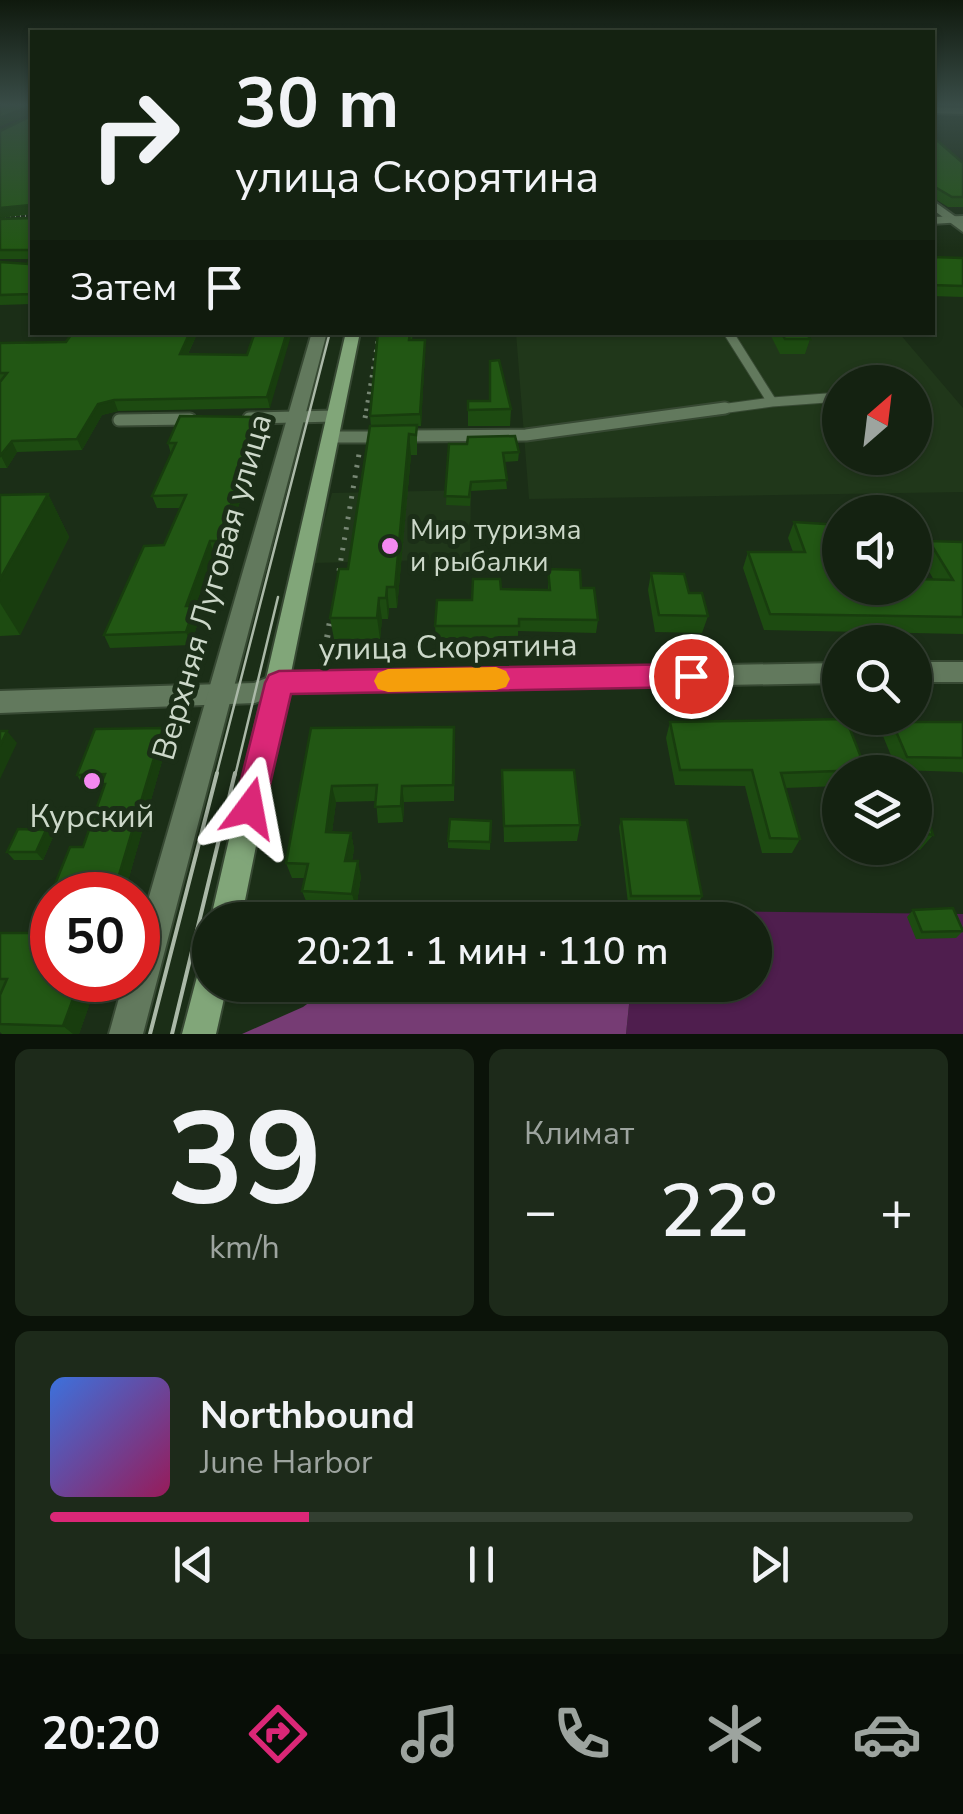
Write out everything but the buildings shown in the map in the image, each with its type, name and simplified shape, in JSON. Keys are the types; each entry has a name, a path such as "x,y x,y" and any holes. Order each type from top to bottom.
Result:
{"main road":[{"path":"229,902 352,335"},
{"path":"199,1034 206,1002"}],"street":[{"path":"935,205 960,223"},
{"path":"935,220 960,223"},
{"name":"Верхняя Луговая улица","path":"126,1034 319,335"},
{"path":"932,672 963,672"},
{"name":"улица Скорятина","path":"0,702 255,693 279,683 822,673"}],"lane":[{"path":"730,335 772,402"},
{"path":"330,437 526,435 822,398"},
{"path":"242,418 334,416"},
{"path":"119,420 204,419"}],"path":[{"path":"0,216 30,216"},
{"path":"336,588 379,335"},
{"path":"319,682 332,606"}],"shaded area":[{"path":"516,335 901,335 926,365 822,365 822,475 932,475 932,372 963,408 963,492 529,499"},
{"path":"471,490 470,559 313,563 332,493"},
{"path":"772,912 963,914 963,1034 626,1034 629,1002 772,1002"},
{"path":"310,1002 629,1002 626,1034 242,1034"}],"tram line":[{"path":"216,776 329,335"},
{"path":"235,776 278,597"},
{"path":"150,1034 217,773"},
{"path":"172,1034 235,773"}],"slow traffic":[{"path":"388,681 496,679"}],"place":[{"name":"Мир туризма и рыбалки","path":"390,546"},
{"name":"Курский","path":"92,781"}],"route":[{"path":"250,808 279,683 691,676"}]}
